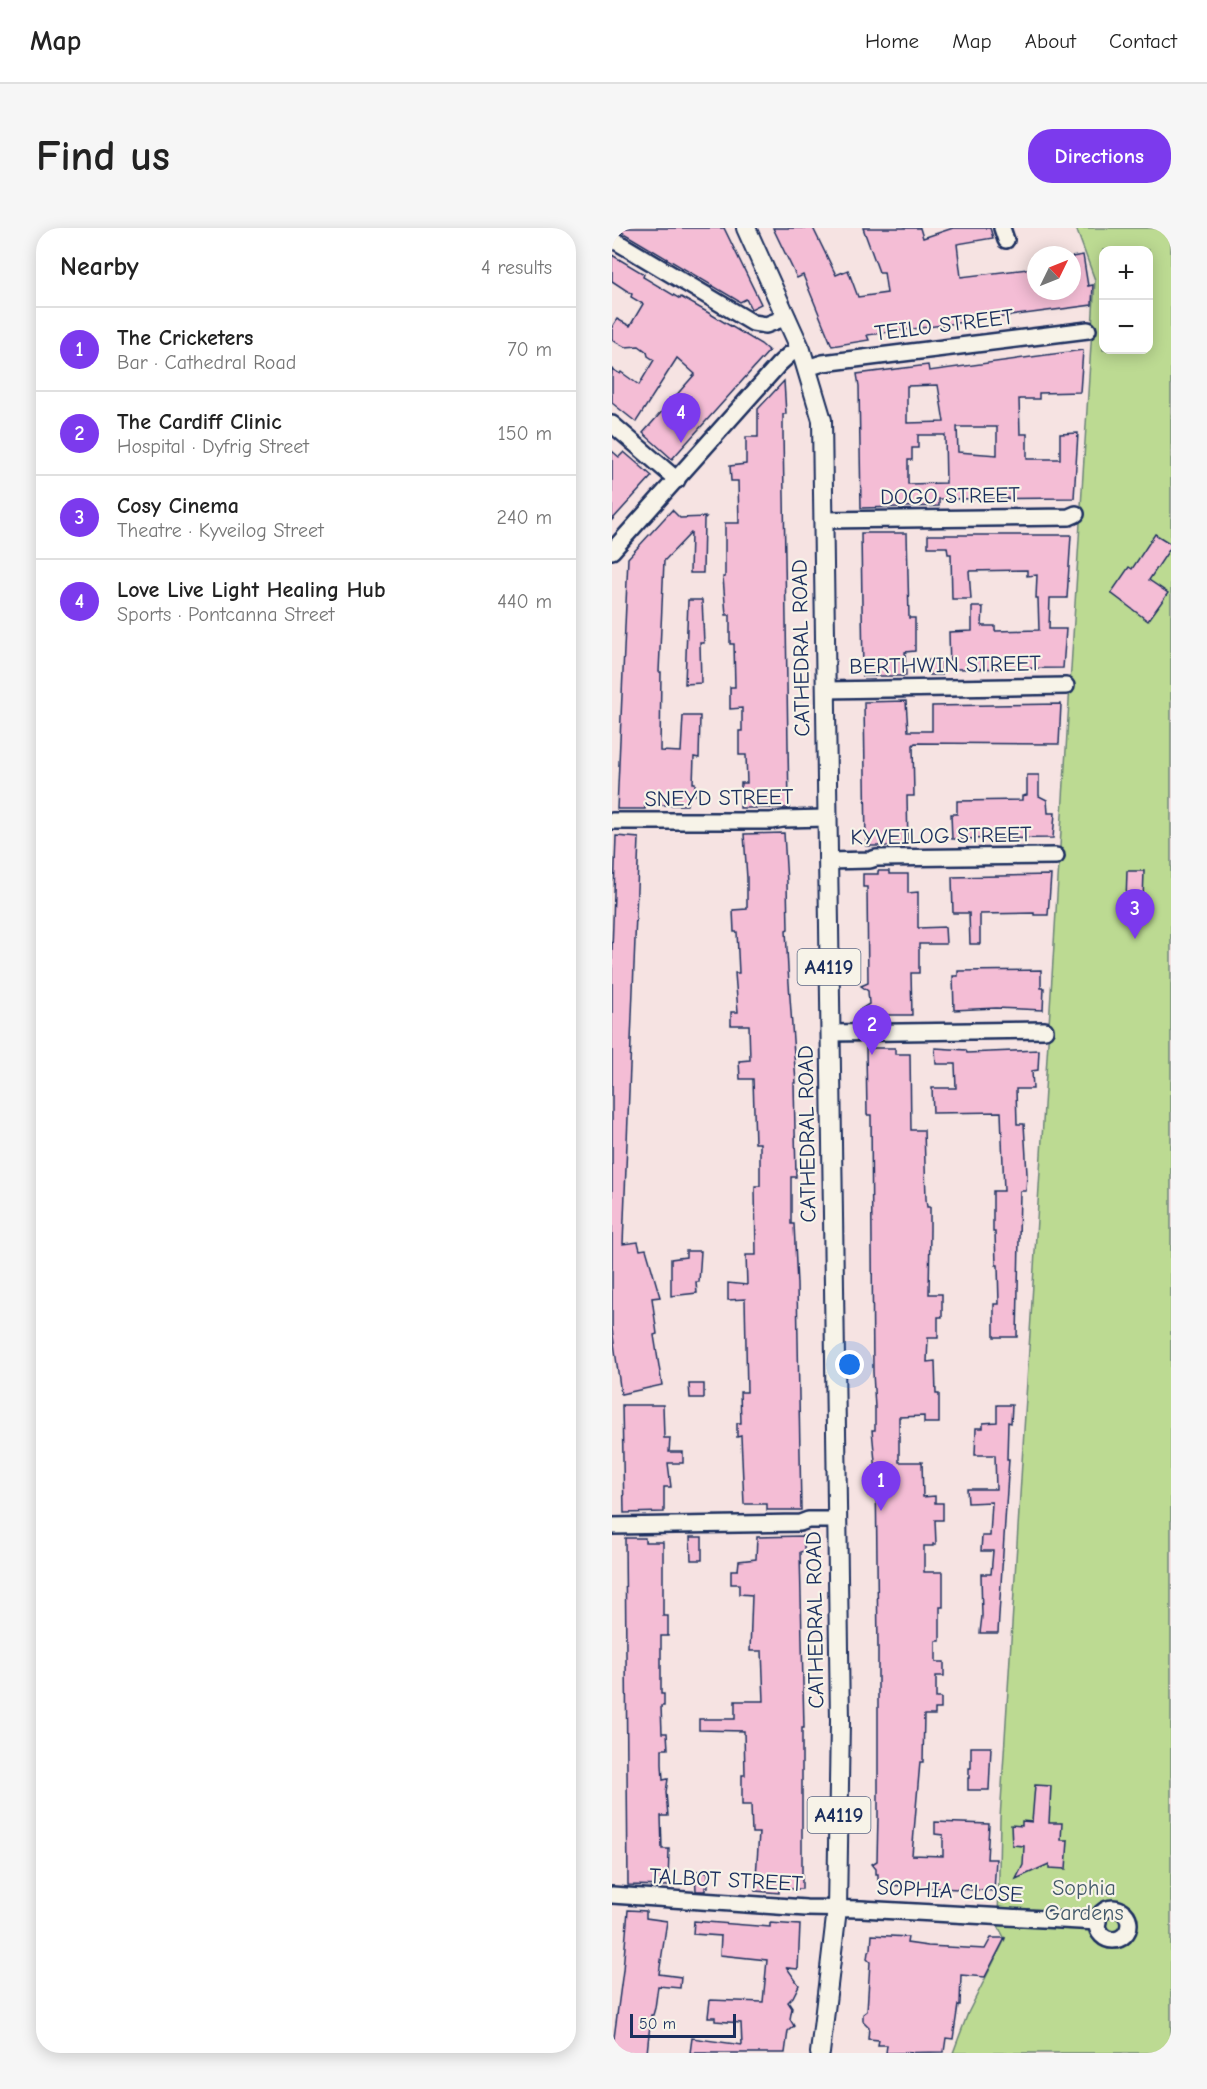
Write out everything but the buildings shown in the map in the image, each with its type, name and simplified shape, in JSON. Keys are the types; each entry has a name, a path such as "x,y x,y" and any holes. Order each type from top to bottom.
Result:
{"main road":[{"name":"CATHEDRAL ROAD","path":"746,228 801,350 822,420 840,1721 837,1909 820,2053"}],"street":[{"path":"612,240 748,321 766,325 787,317"},
{"name":"TEILO STREET","path":"807,369 823,363 1088,330"},
{"path":"612,551 779,364 790,354 801,350"},
{"path":"612,424 677,480"},
{"name":"DOGO STREET","path":"823,520 1069,517 1076,514"},
{"name":"BERTHWIN STREET","path":"825,690 1066,686"},
{"name":"SNEYD STREET","path":"612,821 760,821 827,818"},
{"name":"KYVEILOG STREET","path":"828,861 876,858 1056,856"},
{"path":"830,1033 1045,1030"},
{"path":"612,1526 800,1523 808,1520 837,1520"},
{"name":"TALBOT STREET","path":"612,1895 837,1909"},
{"name":"SOPHIA CLOSE","path":"837,1909 1098,1922"},
{"name":"SOPHIA CLOSE","path":"1111,1909 1119,1910 1125,1914 1129,1922 1128,1930 1122,1937 1114,1940 1102,1935 1098,1922 1102,1914 1111,1909"}],"green space":[{"name":"Sophia Gardens","path":"1076,228 1171,228 1171,2053 953,2053 968,2013 1005,1939 998,1926 1000,1819 1095,280"}],"place":[{"name":"Love Live Light Healing Hub","path":"681,443"},
{"name":"Cosy Cinema","path":"1135,939"},
{"name":"The Cardiff Clinic","path":"872,1055"},
{"name":"The Cricketers","path":"881,1511"}]}
